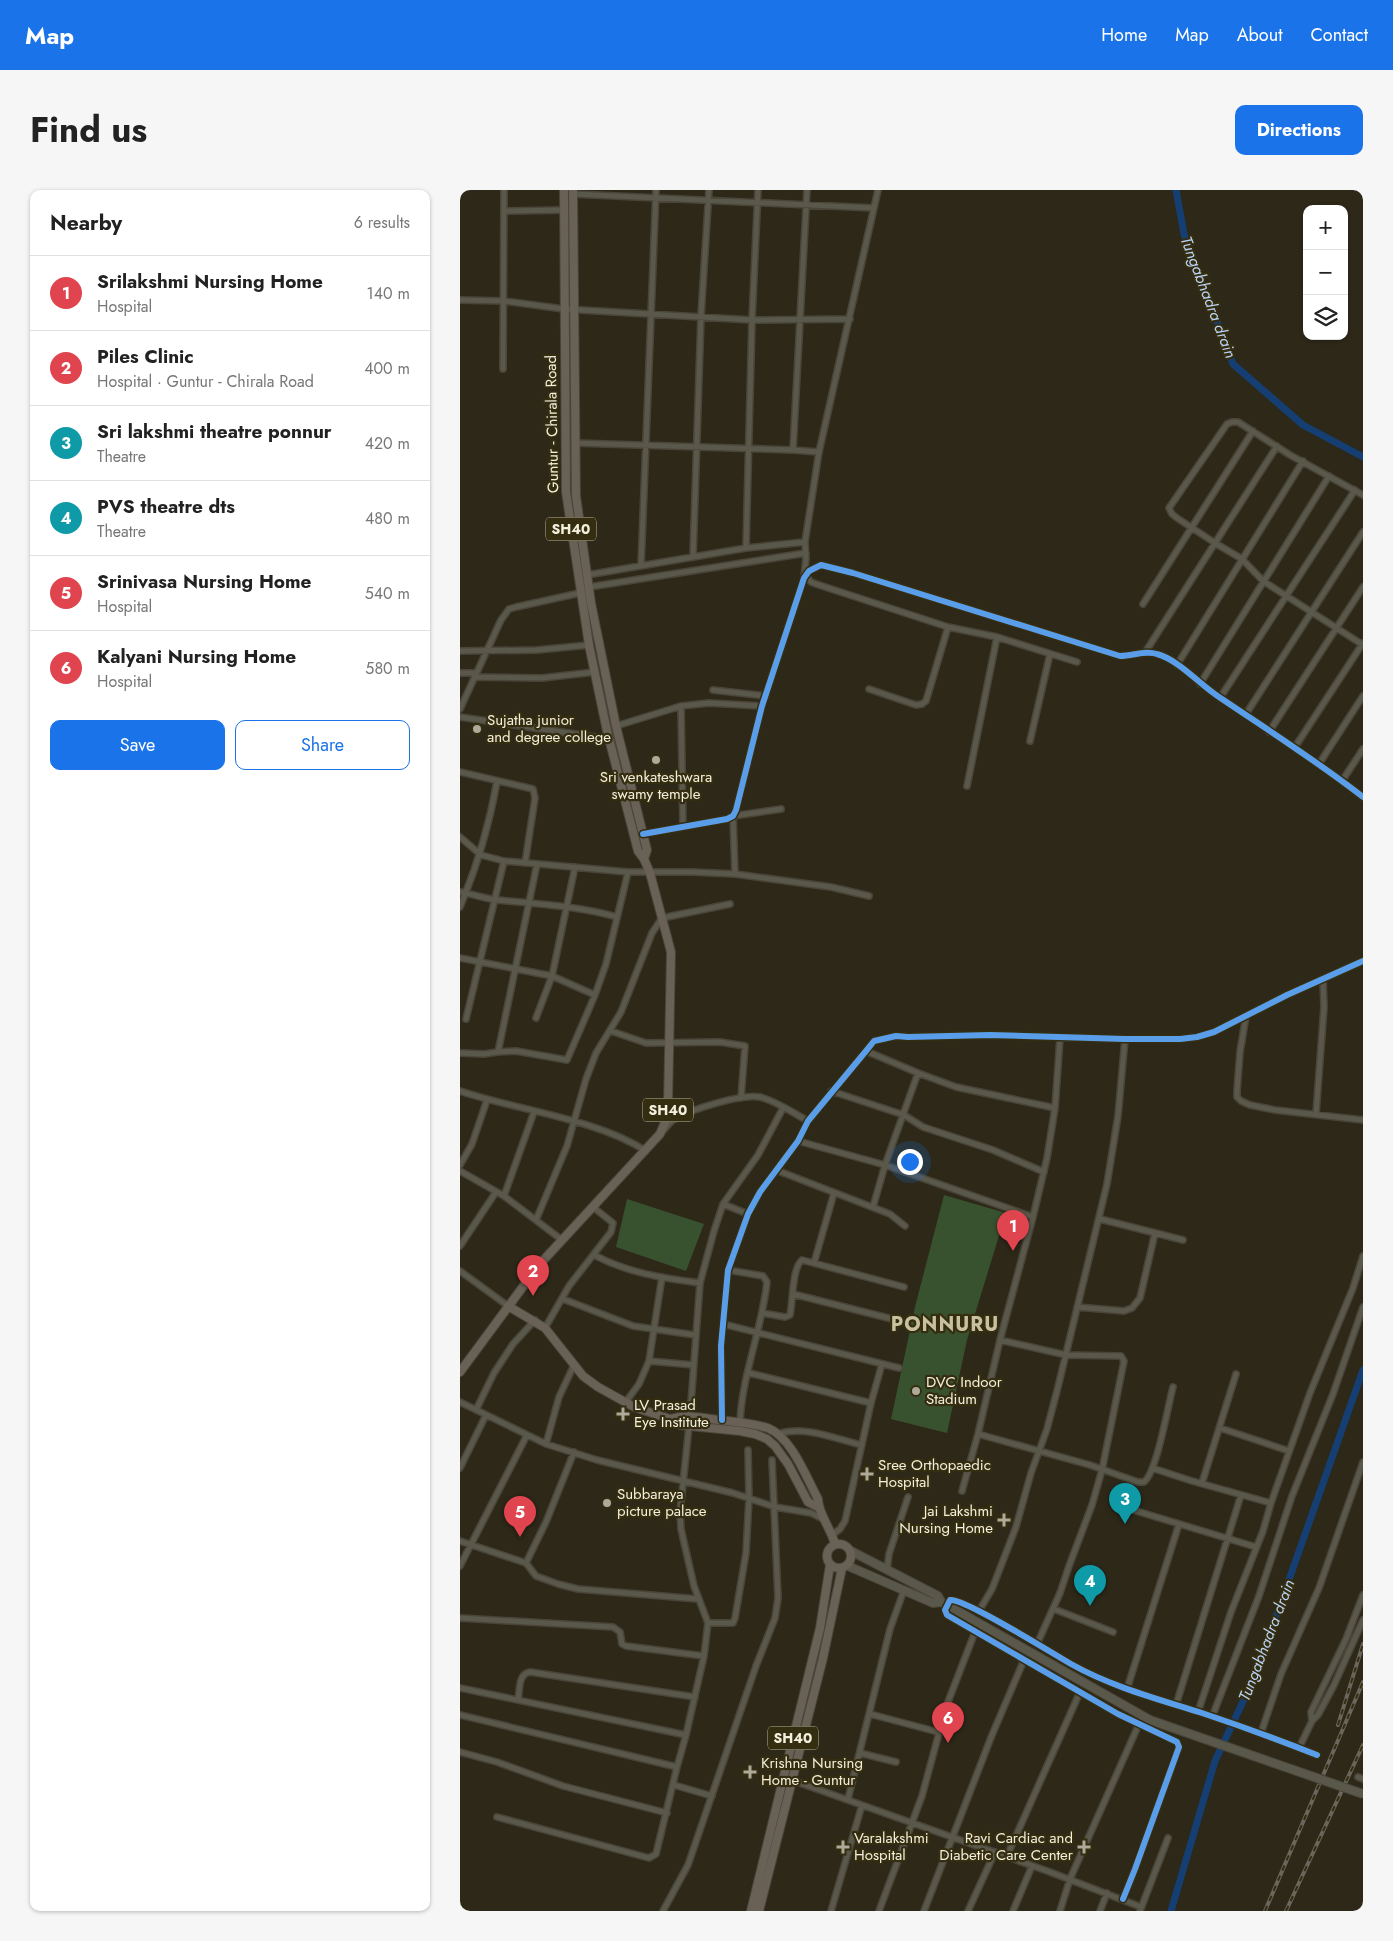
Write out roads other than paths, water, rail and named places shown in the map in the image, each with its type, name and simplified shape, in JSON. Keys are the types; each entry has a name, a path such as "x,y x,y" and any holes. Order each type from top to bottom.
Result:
{"main road":[{"name":"Guntur - Chirala Road","path":"460,1372 539,1265 660,1134 666,1120 668,1104 671,952 650,873 644,858 638,851 609,739 589,645 566,492 564,190"},
{"name":"Guntur - Chirala Road","path":"573,192 576,496 589,587 616,726 647,850 644,858"},
{"path":"508,1306 546,1328 583,1376 625,1403 670,1419 680,1425 740,1431 767,1439 776,1446 788,1464 808,1502 818,1507"},
{"path":"670,1419 690,1416 740,1422 768,1428 778,1434 789,1445 818,1499 818,1507 826,1520 835,1544 845,1544 851,1551 938,1596 948,1605 1150,1720 1363,1794"},
{"name":"SH40","path":"751,1911 820,1628 830,1565 827,1553 835,1544"},
{"name":"SH40","path":"759,1911 794,1780 845,1567 851,1560 851,1551"},
{"path":"830,1565 836,1568 845,1567 933,1603 948,1605"},
{"path":"761,1868 770,1871"}],"street":[{"path":"503,369 504,190"},
{"path":"641,566 656,190"},
{"path":"691,571 698,447 700,316 709,190"},
{"path":"746,548 752,320 758,190"},
{"path":"793,450 807,190"},
{"path":"735,874 733,816 762,706 806,575 805,542 819,452 878,190"},
{"path":"573,192 656,199 874,208"},
{"path":"504,211 564,210"},
{"path":"460,300 504,301 564,309 752,320 850,319"},
{"path":"1295,747 1363,644 1263,581 1242,559 1215,544 1172,514 1170,508 1227,424 1232,422 1238,422 1363,494"},
{"path":"1143,604 1253,431"},
{"path":"575,443 819,452"},
{"path":"1146,651 1277,446"},
{"path":"1177,665 1303,461"},
{"path":"1200,684 1329,476"},
{"path":"1220,698 1354,490"},
{"path":"1246,714 1363,532"},
{"path":"587,575 746,548 805,542"},
{"path":"589,587 806,553"},
{"path":"806,575 815,567 822,565 1120,656 1132,656 1146,651 1159,654 1177,665 1220,698 1295,747 1363,797"},
{"path":"806,575 811,582 816,584 948,627 997,637 1077,662"},
{"path":"1270,732 1363,587"},
{"path":"460,708 501,620 509,609 580,593"},
{"path":"869,689 908,703 922,704 926,701 948,627"},
{"path":"967,786 997,637"},
{"path":"460,650 537,650 589,645"},
{"path":"1030,741 1050,654"},
{"path":"460,672 475,675 542,678 595,672"},
{"path":"713,690 766,696"},
{"path":"1319,764 1363,696"},
{"path":"616,726 681,706 709,703 762,706"},
{"path":"681,706 683,826"},
{"path":"460,717 609,739"},
{"path":"1342,781 1363,749"},
{"path":"460,772 530,787 535,793 526,863"},
{"path":"460,907 463,893 480,856 492,812 497,781"},
{"path":"643,834 726,819 733,816 780,809"},
{"path":"460,836 480,856 504,861 628,872 735,874 831,887 869,896"},
{"path":"466,1019 504,861"},
{"path":"498,1052 537,864"},
{"path":"536,1018 552,976 574,867"},
{"path":"460,1053 516,1052 567,1060 596,995 606,964 628,872"},
{"path":"463,893 496,900 593,910 618,917"},
{"path":"536,1220 567,1146 586,1079 596,1053 621,1012 652,933 662,918 730,904"},
{"path":"460,958 552,976 596,995"},
{"path":"722,1420 721,1346 728,1270 748,1214 760,1192 798,1141 808,1121 874,1041 896,1036 1019,1035 1125,1039 1180,1039 1196,1037 1214,1032 1363,961"},
{"path":"1316,1114 1322,1045 1323,979"},
{"path":"1246,1016 1240,1052 1238,1097 1241,1101 1250,1105 1275,1110 1363,1120"},
{"path":"611,1031 646,1043 720,1042 745,1046 742,1098"},
{"path":"962,1491 1044,1172 1056,1108 1060,1038"},
{"path":"979,1610 992,1588 1016,1527 1047,1429 1066,1355 1100,1219 1118,1116 1125,1039"},
{"path":"866,1051 956,1087 1056,1108"},
{"path":"872,1207 918,1073"},
{"path":"460,1092 575,1122 632,1142 646,1151"},
{"path":"831,1092 904,1115 923,1127 993,1150 1044,1172"},
{"path":"660,1134 674,1120 730,1099 759,1097 808,1121"},
{"path":"460,1166 472,1144 487,1100"},
{"path":"690,1416 694,1335 700,1283 723,1204 758,1155 783,1108"},
{"path":"504,1196 534,1112"},
{"path":"798,1141 885,1165 1033,1217"},
{"path":"776,1170 890,1214 905,1226"},
{"path":"460,1171 504,1196 562,1240"},
{"path":"460,1246 496,1192"},
{"path":"814,1263 834,1192"},
{"path":"723,1204 748,1214"},
{"path":"546,1328 575,1278 611,1232 613,1223 593,1207"},
{"path":"1100,1219 1183,1240"},
{"path":"1077,1307 1124,1311 1132,1308 1140,1298 1155,1233"},
{"path":"594,1255 629,1271 700,1283"},
{"path":"1198,1712 1231,1612 1289,1451 1310,1393 1353,1288 1363,1256"},
{"path":"762,1313 788,1317 791,1312 796,1272 799,1262 802,1260 904,1287"},
{"path":"728,1270 765,1277 767,1282 758,1332 741,1400 740,1422"},
{"path":"460,1271 508,1306"},
{"path":"625,1403 639,1384 649,1361 662,1277"},
{"path":"793,1294 908,1322"},
{"path":"563,1299 633,1326 694,1335"},
{"path":"1213,1717 1259,1596 1292,1496 1333,1394 1363,1307"},
{"path":"476,1410 494,1373 508,1351 534,1320"},
{"path":"723,1324 900,1368"},
{"path":"1000,1340 1066,1355 1122,1356 1124,1361 1102,1470 1092,1505 1054,1609 1037,1644"},
{"path":"649,1361 694,1365"},
{"path":"832,1535 840,1529 845,1521 871,1403 882,1364"},
{"path":"546,1444 555,1411 574,1365"},
{"path":"748,1373 871,1403"},
{"path":"1202,1483 1236,1374"},
{"path":"978,1434 1141,1482 1148,1479 1152,1468 1173,1387"},
{"path":"460,1402 546,1444 614,1465 749,1498 775,1507 811,1513 826,1520"},
{"path":"460,1468 486,1415"},
{"path":"497,1817 649,1858 656,1854 695,1697 704,1656 708,1623 698,1599 681,1529 682,1482 689,1426"},
{"path":"1220,1428 1289,1451"},
{"path":"778,1434 789,1430 804,1431 862,1445"},
{"path":"460,1566 526,1435"},
{"path":"708,1623 728,1624 734,1621 745,1566 749,1498 748,1450"},
{"path":"526,1563 548,1517 574,1452"},
{"path":"663,1911 688,1865 756,1666 775,1618 778,1598 772,1460"},
{"path":"1261,1734 1281,1674 1319,1588 1363,1462"},
{"path":"1152,1468 1271,1503"},
{"path":"1176,1705 1241,1495"},
{"path":"887,1570 889,1554 908,1497"},
{"path":"1123,1507 1256,1547"},
{"path":"1127,1689 1179,1524"},
{"path":"460,1542 526,1563 536,1576 578,1589 698,1599"},
{"path":"848,1799 890,1629 904,1590"},
{"path":"1312,1721 1311,1712 1361,1607 1363,1596"},
{"path":"1123,1899 1179,1747 1177,1742 1118,1714 947,1615 945,1613 950,1600 954,1599 979,1610 1084,1671 1127,1689 1240,1726 1317,1755"},
{"path":"1054,1609 1112,1632"},
{"path":"460,1618 613,1627 620,1632 622,1644 626,1646 704,1656"},
{"path":"1299,1748 1344,1664 1363,1620"},
{"path":"879,1911 922,1796 946,1707 975,1632"},
{"path":"924,1911 992,1735 1024,1660"},
{"path":"1336,1661 1344,1664"},
{"path":"518,1700 522,1676 524,1673 530,1672 695,1697"},
{"path":"460,1688 686,1736"},
{"path":"1007,1856 1080,1692"},
{"path":"870,1714 938,1732"},
{"path":"460,1715 677,1767"},
{"path":"1060,1911 1070,1879 1139,1724"},
{"path":"460,1752 497,1762 562,1786 667,1813"},
{"path":"860,1754 896,1762"},
{"path":"784,1777 1070,1879 1123,1899 1141,1909 1168,1838"},
{"path":"674,1785 712,1796"},
{"path":"831,1911 862,1805"},
{"path":"968,1911 995,1852"},
{"path":"1013,1911 1032,1866"},
{"path":"1100,1911 1107,1893"}],"waterway":[{"name":"Tungabhadra drain","path":"1176,190 1184,234 1233,364 1303,425 1363,457"},
{"name":"Tungabhadra drain","path":"1171,1911 1215,1761 1255,1676 1363,1370"}],"railway":[{"path":"1338,1725 1363,1644"},
{"path":"1265,1911 1363,1682"},
{"path":"1286,1911 1363,1745"}],"place":[{"name":"Sujatha junior and degree college","path":"477,729"},
{"name":"Sri venkateshwara swamy temple","path":"656,760"},
{"name":"Srilakshmi Nursing Home","path":"1013,1251"},
{"name":"Piles Clinic","path":"533,1296"},
{"name":"DVC Indoor Stadium","path":"916,1391"},
{"name":"LV Prasad Eye Institute","path":"623,1414"},
{"name":"Sree Orthopaedic Hospital","path":"867,1474"},
{"name":"Subbaraya picture palace","path":"607,1503"},
{"name":"Jai Lakshmi Nursing Home","path":"1004,1520"},
{"name":"Sri lakshmi theatre ponnur","path":"1125,1524"},
{"name":"Srinivasa Nursing Home","path":"520,1537"},
{"name":"PVS theatre dts","path":"1090,1606"},
{"name":"Kalyani Nursing Home","path":"948,1743"},
{"name":"Krishna Nursing Home - Guntur","path":"750,1772"},
{"name":"Varalakshmi Hospital","path":"843,1847"},
{"name":"Ravi Cardiac and Diabetic Care Center","path":"1084,1847"}],"district":[{"name":"PONNURU","path":"945,1324"}]}
